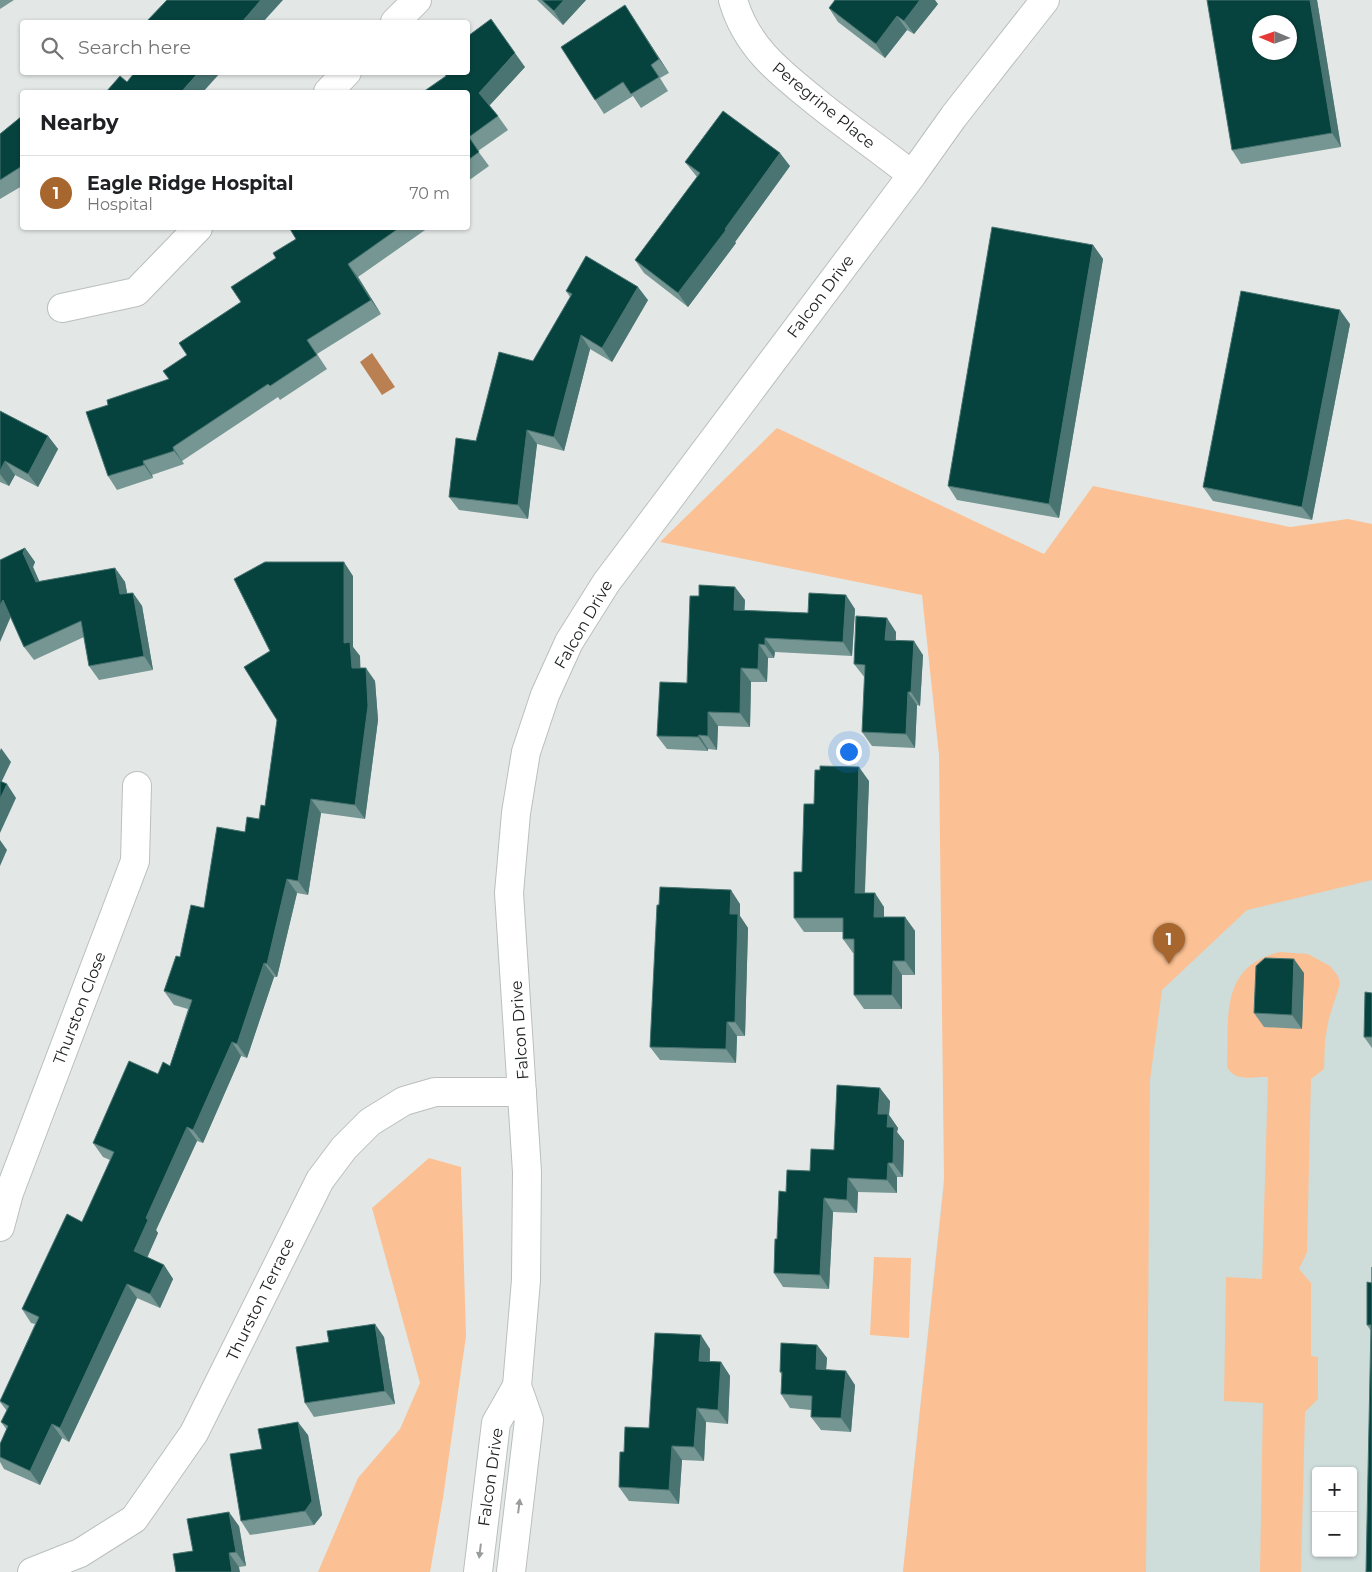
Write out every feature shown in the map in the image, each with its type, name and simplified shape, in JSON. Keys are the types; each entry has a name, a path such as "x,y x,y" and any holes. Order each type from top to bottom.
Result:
{"street":[{"path":"397,20 417,0"},
{"name":"Peregrine Place","path":"733,0 751,40 776,69 858,135 912,175"},
{"name":"Falcon Drive","path":"511,1572 528,1420 517,1386 526,1280 527,1172 509,893 516,813 526,752 545,695 569,642 606,583 912,175 954,116 1045,0"},
{"path":"330,90 344,75"},
{"path":"62,308 136,292 196,230"},
{"name":"Thurston Close","path":"0,1227 9,1193 135,862 137,786"},
{"name":"Thurston Terrace","path":"32,1572 80,1553 134,1519 194,1433 320,1180 344,1148 370,1122 404,1101 435,1092 522,1092"},
{"name":"Falcon Drive","path":"478,1572 496,1423 517,1386"}],"shaded area":[{"path":"372,353 395,387 382,395 360,362"},
{"path":"777,428 1044,554 1093,486 1290,527 1348,519 1372,524 1372,880 1247,910 1162,990 1150,1080 1146,1572 903,1572 944,1183 939,755 922,595 660,542"},
{"path":"1372,701 1372,1572 903,1572 989,744"},
{"path":"1280,952 1308,954 1330,966 1338,976 1340,984 1329,1018 1325,1040 1324,1069 1311,1079 1307,1252 1299,1269 1311,1283 1311,1356 1318,1357 1318,1399 1305,1412 1301,1572 1260,1572 1263,1403 1224,1401 1226,1277 1262,1279 1268,1077 1240,1077 1231,1072 1227,1067 1231,996 1237,982 1246,969 1260,959"},
{"path":"429,1158 461,1167 466,1336 443,1498 430,1572 318,1572 358,1478 400,1429 420,1383 372,1208"},
{"path":"874,1257 911,1258 909,1338 870,1335"}],"building":[{"path":"167,0 261,0 244,20 148,20"},
{"path":"542,0 564,0 554,11"},
{"path":"835,0 920,0 904,21 897,16 876,44 829,8"},
{"path":"1207,0 1310,0 1332,133 1232,150"},
{"path":"625,5 659,59 651,65 659,77 631,94 623,82 595,100 561,47"},
{"path":"491,19 515,53 479,93 498,116 470,136 470,90 426,90 446,75 470,75 470,35"},
{"path":"133,75 196,75 183,90 108,90 120,76 127,82"},
{"path":"723,111 780,153 726,230 678,293 635,260 700,173 685,162"},
{"path":"20,118 20,167 0,180 0,134"},
{"path":"470,138 479,152 470,159"},
{"path":"992,227 1093,245 1049,504 948,486"},
{"path":"291,230 396,230 348,264 371,300 307,340 317,355 270,386 268,384 173,447 174,451 143,461 144,465 108,476 86,412 108,405 107,400 169,379 163,371 187,355 179,343 241,302 231,287 276,258 273,253 296,239"},
{"path":"586,256 638,287 602,348 581,335 554,437 527,430 518,505 449,497 456,438 476,441 499,352 533,361 572,294 566,291"},
{"path":"1241,291 1340,310 1302,507 1203,487"},
{"path":"0,411 48,436 28,474 5,461 0,471"},
{"path":"25,548 23,553 36,582 115,568 120,594 133,593 144,656 89,666 81,621 24,647 3,600 0,606 0,560"},
{"path":"265,562 344,562 344,643 350,642 352,668 366,668 368,706 355,805 311,799 298,881 287,879 267,964 264,963 237,1044 232,1042 193,1130 187,1127 146,1218 148,1220 134,1251 164,1265 150,1294 127,1284 60,1428 52,1424 30,1471 0,1457 0,1444 8,1426 1,1422 9,1406 0,1401 39,1317 22,1309 67,1214 82,1222 114,1152 93,1143 129,1061 158,1074 163,1062 170,1066 192,1000 164,991 176,956 180,957 191,905 204,908 217,827 245,832 247,817 259,819 261,805 265,806 277,720 244,667 270,651 234,579"},
{"path":"699,585 735,587 734,610 808,613 809,593 846,595 843,642 765,638 765,645 759,644 758,669 741,668 740,713 708,712 708,736 657,736 660,682 687,683 690,596 699,596"},
{"path":"856,616 887,618 885,640 914,641 911,692 908,692 906,734 862,732 865,665 854,664"},
{"path":"820,766 859,767 855,893 875,893 874,917 905,917 905,961 893,961 892,995 854,995 854,939 843,939 843,918 794,918 794,872 802,872 804,804 814,804 815,770 820,770"},
{"path":"0,781 7,784 0,799"},
{"path":"660,887 731,890 730,914 738,914 735,1022 727,1022 726,1049 650,1047 657,905 659,905"},
{"path":"1265,958 1294,959 1292,1015 1254,1013 1256,966"},
{"path":"1365,992 1372,993 1372,1037 1364,1037"},
{"path":"837,1085 880,1088 878,1114 888,1114 887,1127 894,1127 893,1163 888,1163 887,1180 848,1178 847,1200 824,1198 820,1275 774,1273 779,1191 786,1192 787,1170 810,1171 811,1149 834,1150"},
{"path":"1367,1282 1372,1283 1372,1572 1366,1572 1371,1325 1367,1325"},
{"path":"375,1324 385,1391 305,1403 296,1347 329,1342 327,1331"},
{"path":"655,1333 701,1335 699,1361 721,1362 718,1410 697,1408 694,1447 672,1446 669,1490 619,1487 620,1452 624,1452 625,1427 649,1428"},
{"path":"781,1343 817,1345 816,1369 846,1371 841,1418 811,1417 812,1396 781,1394"},
{"path":"298,1422 312,1501 305,1511 241,1521 230,1454 262,1449 258,1429"},
{"path":"229,1512 236,1552 229,1553 232,1572 176,1572 173,1554 193,1551 187,1519"}],"place":[{"name":"Eagle Ridge Hospital","path":"1169,964"}]}
